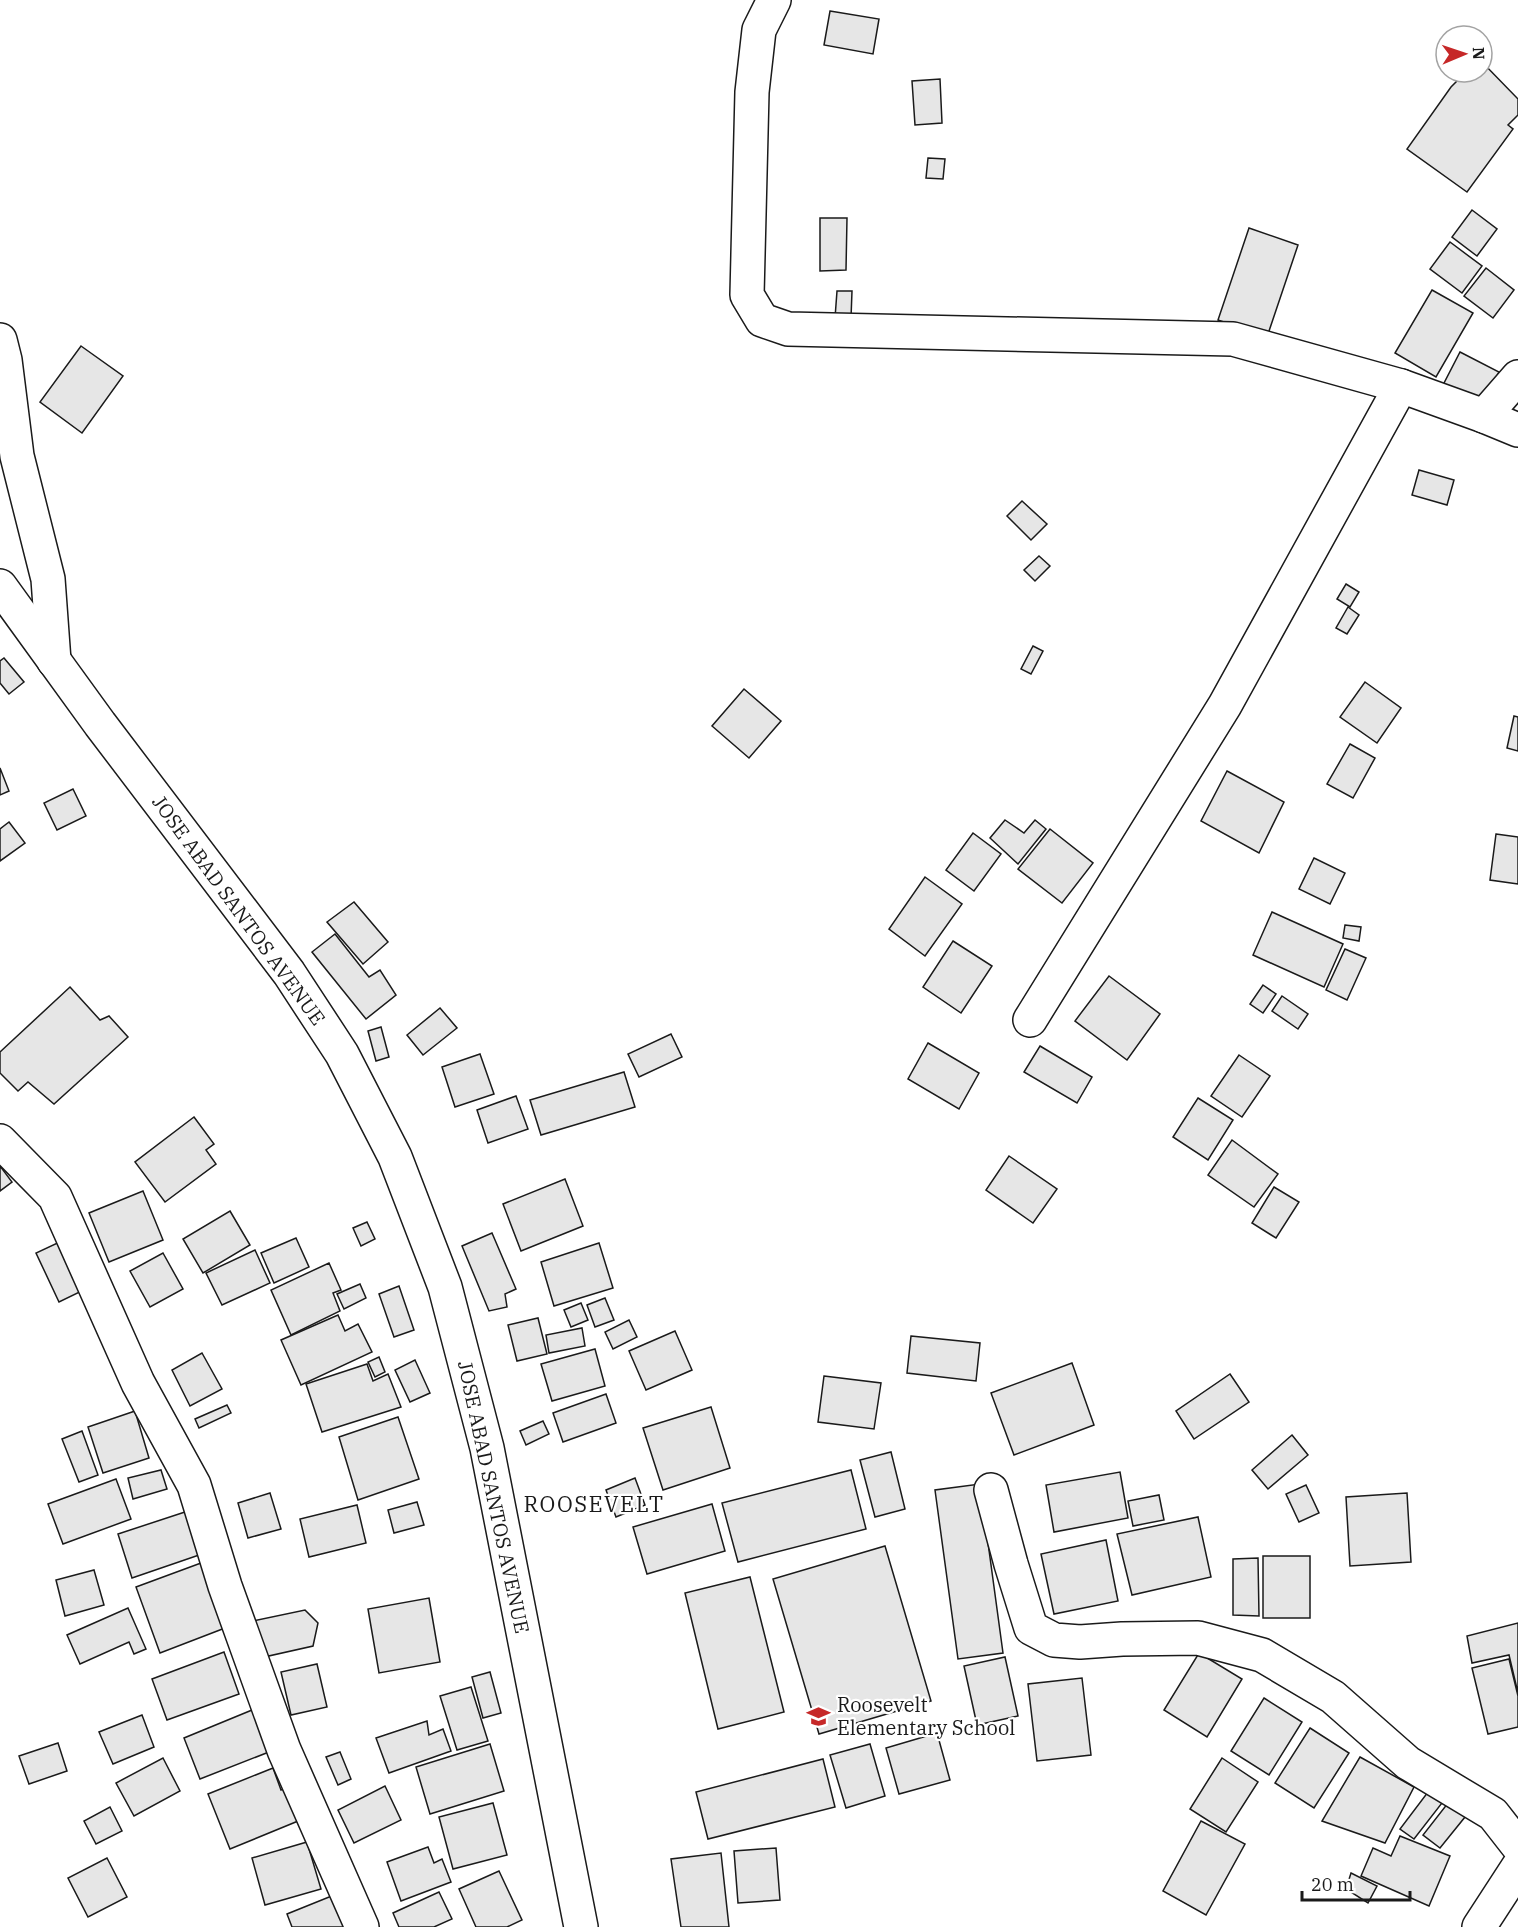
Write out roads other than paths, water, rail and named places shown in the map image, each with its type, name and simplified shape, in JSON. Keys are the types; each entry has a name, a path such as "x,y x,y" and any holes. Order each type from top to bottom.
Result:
{"main road":[{"path":"774,0 759,30 752,92 747,295 762,320 788,329 1233,339 1401,386 1518,430"},
{"path":"0,340 5,360 17,456 48,579 54,661"},
{"path":"1484,416 1518,377"},
{"path":"1030,1020 1225,705 1401,386"},
{"name":"JOSE ABAD SANTOS AVENUE","path":"0,586 290,973 342,1054 395,1157 445,1287 487,1448 581,1927"},
{"path":"0,1141 55,1197 138,1383 194,1485 225,1586 284,1750 362,1927"},
{"path":"991,1490 1031,1628 1054,1640 1080,1642 1198,1638 1262,1655 1334,1697 1408,1763 1493,1814 1518,1846"},
{"path":"1479,1927 1518,1867"}],"place":[{"name":"Roosevelt Elementary School","path":"819,1716"}],"district":[{"name":"ROOSEVELT","path":"594,1503"}]}
